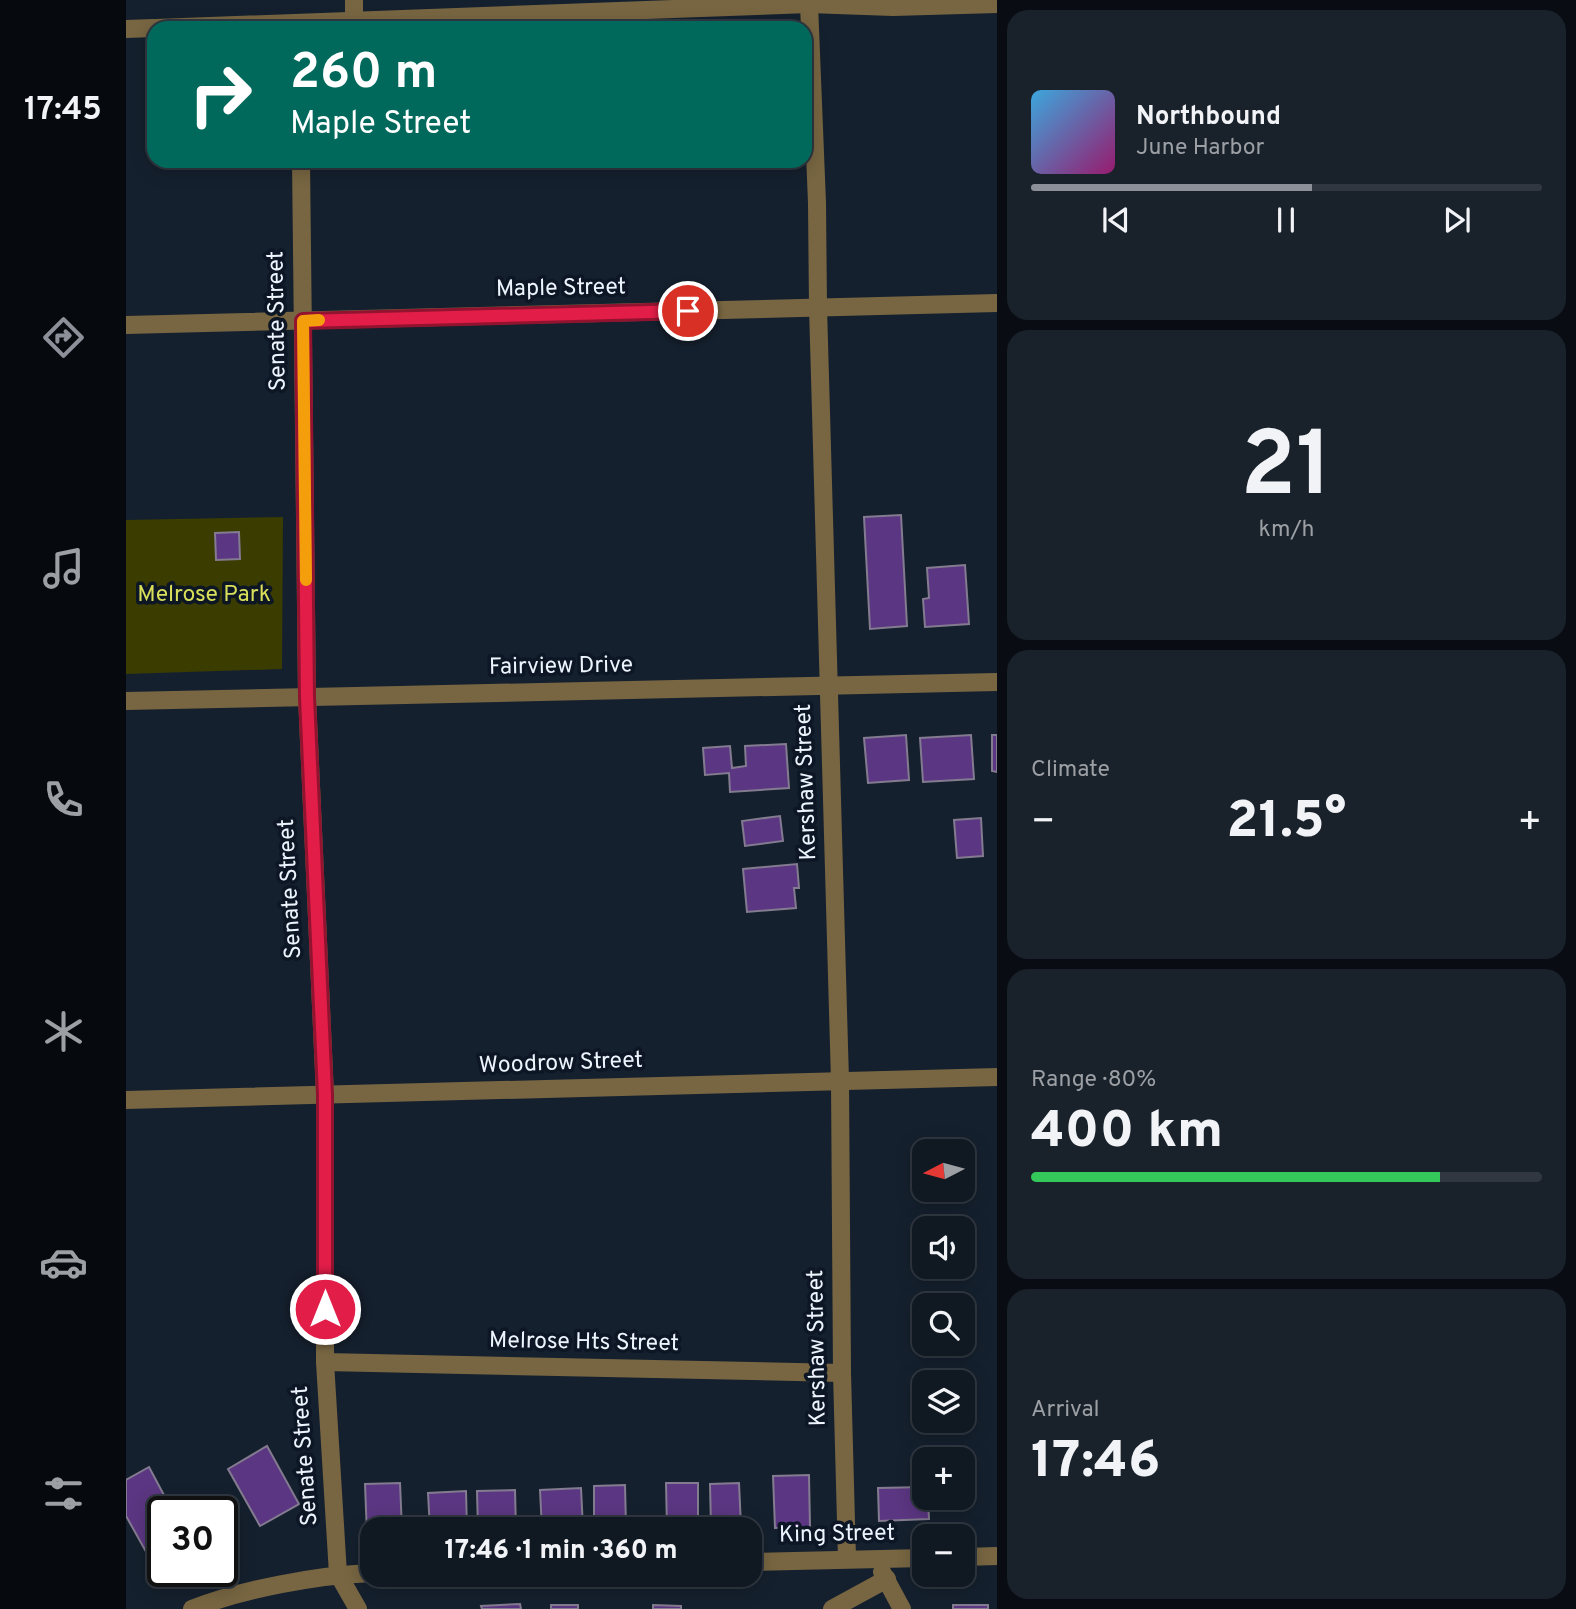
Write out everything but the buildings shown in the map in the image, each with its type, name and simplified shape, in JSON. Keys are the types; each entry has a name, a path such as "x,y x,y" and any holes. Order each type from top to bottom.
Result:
{"street":[{"path":"354,0 354,21 809,4 997,4"},
{"name":"Kershaw Street","path":"809,4 810,21"},
{"path":"126,29 147,28"},
{"name":"Kershaw Street","path":"812,74 841,1081 842,1373 847,1559"},
{"name":"Senate Street","path":"301,168 307,697 325,1095 324,1362 338,1574 358,1609"},
{"name":"Maple Street","path":"126,325 997,303"},
{"name":"Fairview Drive","path":"126,701 997,682"},
{"name":"Woodrow Street","path":"126,1100 997,1077"},
{"name":"Melrose Hts Street","path":"324,1362 842,1373"},
{"path":"975,1557 997,1556"},
{"name":"King Street","path":"762,1562 912,1558"},
{"path":"871,1559 887,1579 902,1609"},
{"path":"192,1609 216,1600 338,1574 360,1573"},
{"path":"832,1609 887,1579"}],"green space":[{"name":"Melrose Park","path":"283,517 282,669 126,674 126,520"}],"slow traffic":[{"path":"306,580 303,321 319,320"}],"route":[{"path":"325,1309 325,1095 307,697 303,321 688,311"}]}
